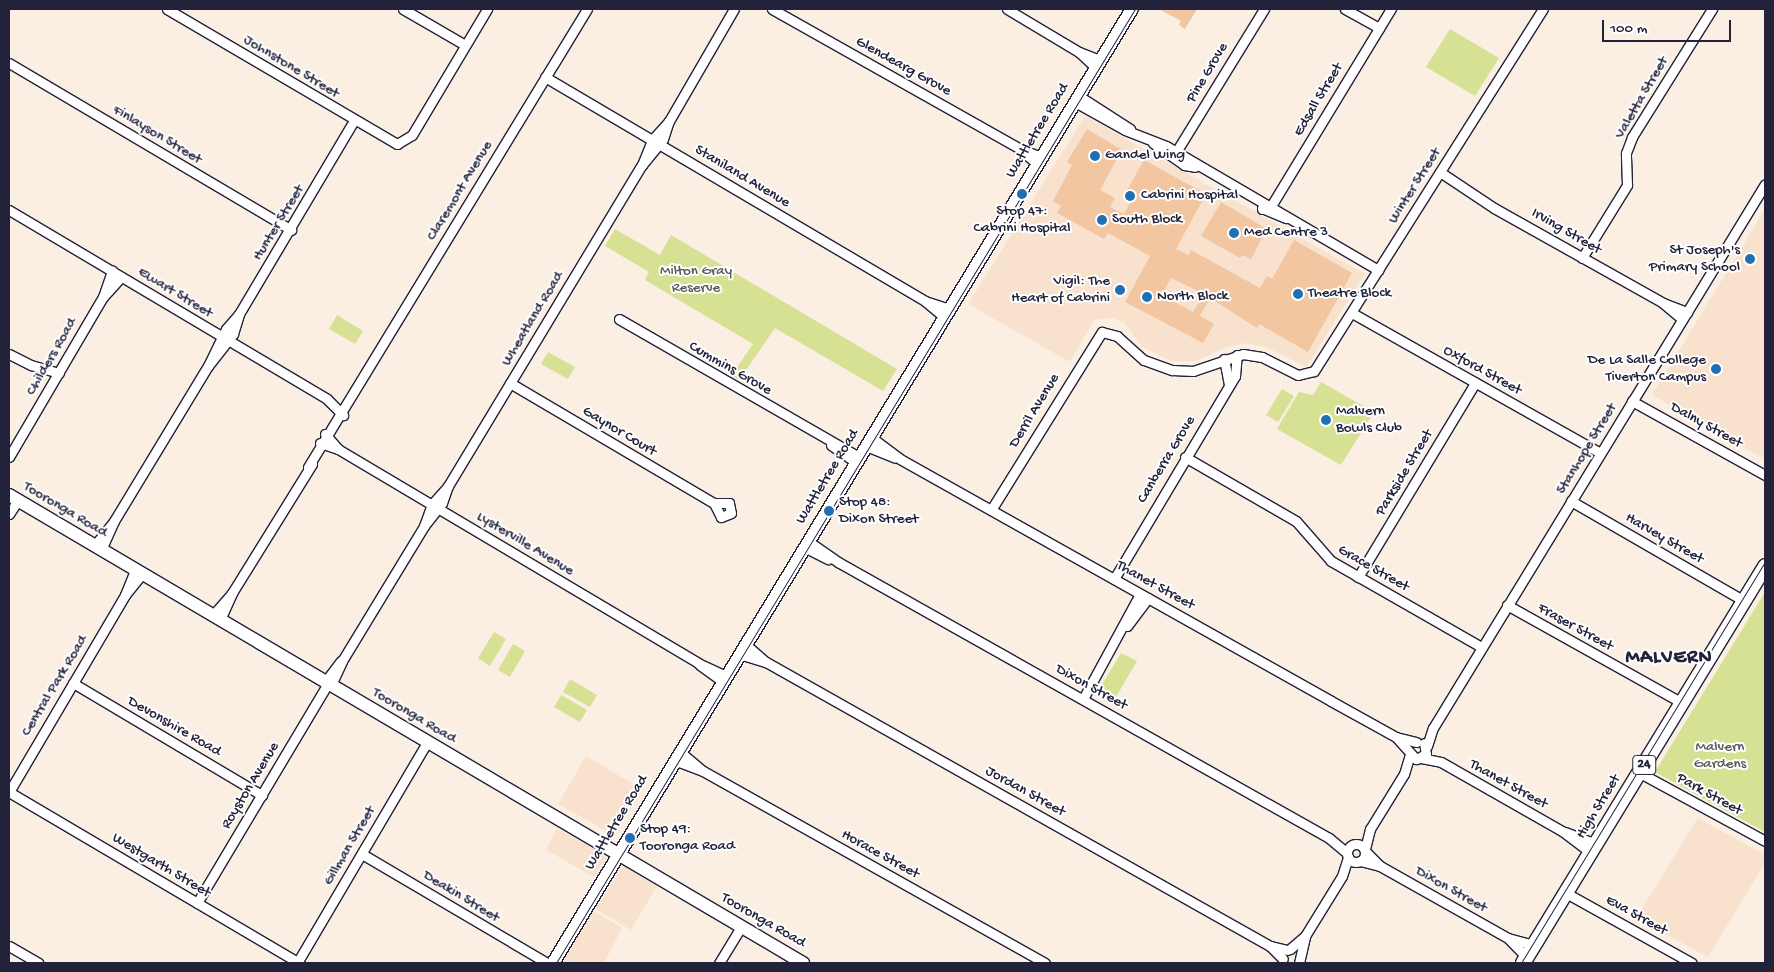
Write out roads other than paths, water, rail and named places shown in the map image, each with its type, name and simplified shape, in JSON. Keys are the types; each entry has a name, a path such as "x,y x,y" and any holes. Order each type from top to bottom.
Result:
{"main road":[{"name":"Wattletree Road","path":"553,963 868,441 1132,9"},
{"name":"Tooronga Road","path":"12,498 803,963"},
{"name":"High Street","path":"1525,960 1764,570"}],"street":[{"name":"Johnstone Street","path":"167,9 357,121 387,141 402,143 412,136 465,46"},
{"path":"403,9 465,46 487,9"},
{"name":"Claremont Avenue","path":"216,618 586,9"},
{"name":"Wheatland Road","path":"328,683 734,12 741,9"},
{"name":"Glendearg Grove","path":"772,9 1040,160"},
{"path":"1008,9 1098,64"},
{"name":"Pine Grove","path":"1176,152 1264,9"},
{"path":"1345,9 1379,28"},
{"name":"Edsall Street","path":"1267,207 1391,9"},
{"name":"Winter Street","path":"1236,355 1262,357 1294,373 1307,375 1318,367 1543,9"},
{"name":"Valetta Street","path":"1582,258 1627,185 1626,153 1632,137 1712,9"},
{"name":"Finlayson Street","path":"9,63 291,230"},
{"name":"Staniland Avenue","path":"545,77 946,313"},
{"path":"1077,99 1152,142 1176,152 1195,167"},
{"name":"Hunter Street","path":"98,548 357,121"},
{"path":"1152,142 1162,152 1195,167 1378,270"},
{"name":"Irving Street","path":"1438,176 1684,316"},
{"name":"Stanhope Street","path":"1420,759 1427,747 1433,728 1765,184"},
{"name":"Ewart Street","path":"9,210 327,399 346,405"},
{"name":"Childers Road","path":"103,297 112,271"},
{"name":"Childers Road","path":"9,457 103,297 121,276"},
{"name":"Oxford Street","path":"1352,313 1600,453"},
{"name":"Cummins Grove","path":"618,319 857,460"},
{"name":"Derril Avenue","path":"991,510 1097,336 1107,332 1117,336 1144,360 1172,370 1193,371 1224,359"},
{"path":"9,354 41,369 59,373"},
{"path":"1229,385 1224,359 1236,355"},
{"name":"Canberra Grove","path":"1111,578 1237,372 1236,355"},
{"path":"41,369 53,382"},
{"name":"Gaynor Court","path":"510,383 714,504"},
{"name":"Parkside Street","path":"1358,576 1475,383"},
{"name":"Ewart Street","path":"327,399 341,414"},
{"name":"Dalny Street","path":"1632,401 1765,475"},
{"name":"Lysterville Avenue","path":"328,435 338,449"},
{"name":"Thanet Street","path":"868,441 1396,737 1417,741 1427,747 1441,762 1593,849"},
{"name":"Lysterville Avenue","path":"322,445 338,449 724,679"},
{"name":"Grace Street","path":"1185,457 1296,521 1325,557 1482,648"},
{"path":"9,514 12,498"},
{"name":"Harvey Street","path":"1571,501 1744,601"},
{"name":"Dixon Street","path":"806,544 1329,838 1350,849 1365,850 1380,866 1508,938 1534,945"},
{"name":"Central Park Road","path":"9,792 139,572"},
{"path":"1083,699 1144,596"},
{"name":"Fraser Street","path":"1507,605 1682,703"},
{"name":"Jordan Street","path":"742,649 1270,946 1289,949 1300,958"},
{"name":"Royston Avenue","path":"197,903 328,683"},
{"name":"Devonshire Road","path":"73,684 262,794"},
{"name":"Stanhope Street","path":"1410,753 1417,741 1433,728"},
{"name":"Thanet Street","path":"1396,737 1410,753 1420,759 1441,762"},
{"name":"Gillman Street","path":"298,963 427,742"},
{"path":"1404,774 1410,753"},
{"name":"Horace Street","path":"677,756 1045,963"},
{"path":"1310,963 1300,958 1305,936 1342,876 1350,849 1370,829 1404,774 1420,759"},
{"name":"Park Street","path":"1640,773 1765,841"},
{"name":"Westgarth Street","path":"9,792 298,963"},
{"path":"1342,876 1359,862 1365,850 1370,829"},
{"name":"Dixon Street","path":"1350,849 1359,862 1380,866"},
{"name":"Deakin Street","path":"362,854 547,963"},
{"name":"Eva Street","path":"1566,892 1692,963"},
{"path":"719,963 741,927"},
{"path":"1283,962 1289,949 1305,936"},
{"name":"Dixon Street","path":"1508,938 1525,960"},
{"path":"9,946 38,963"},
{"name":"Jordan Street","path":"1270,946 1283,962"}],"tram line":[{"path":"556,963 1135,9"},
{"path":"1521,963 1765,562"}],"place":[{"name":"Gandel Wing","path":"1095,156"},
{"name":"Stop 47: Cabrini Hospital","path":"1022,194"},
{"name":"Cabrini Hospital","path":"1130,196"},
{"name":"South Block","path":"1102,220"},
{"name":"Med Centre 3","path":"1234,233"},
{"name":"St Joseph's Primary School","path":"1750,259"},
{"name":"Vigil: The Heart of Cabrini","path":"1120,290"},
{"name":"Theatre Block","path":"1298,294"},
{"name":"North Block","path":"1147,297"},
{"name":"De La Salle College Tiverton Campus","path":"1716,369"},
{"name":"Malvern Bowls Club","path":"1326,420"},
{"name":"Stop 48: Dixon Street","path":"829,511"},
{"name":"Stop 49: Tooronga Road","path":"630,838"}],"district":[{"name":"MALVERN","path":"1669,658"}],"park label":[{"name":"Milton Gray Reserve","path":"696,280"},
{"name":"Malvern Gardens","path":"1720,756"}]}
